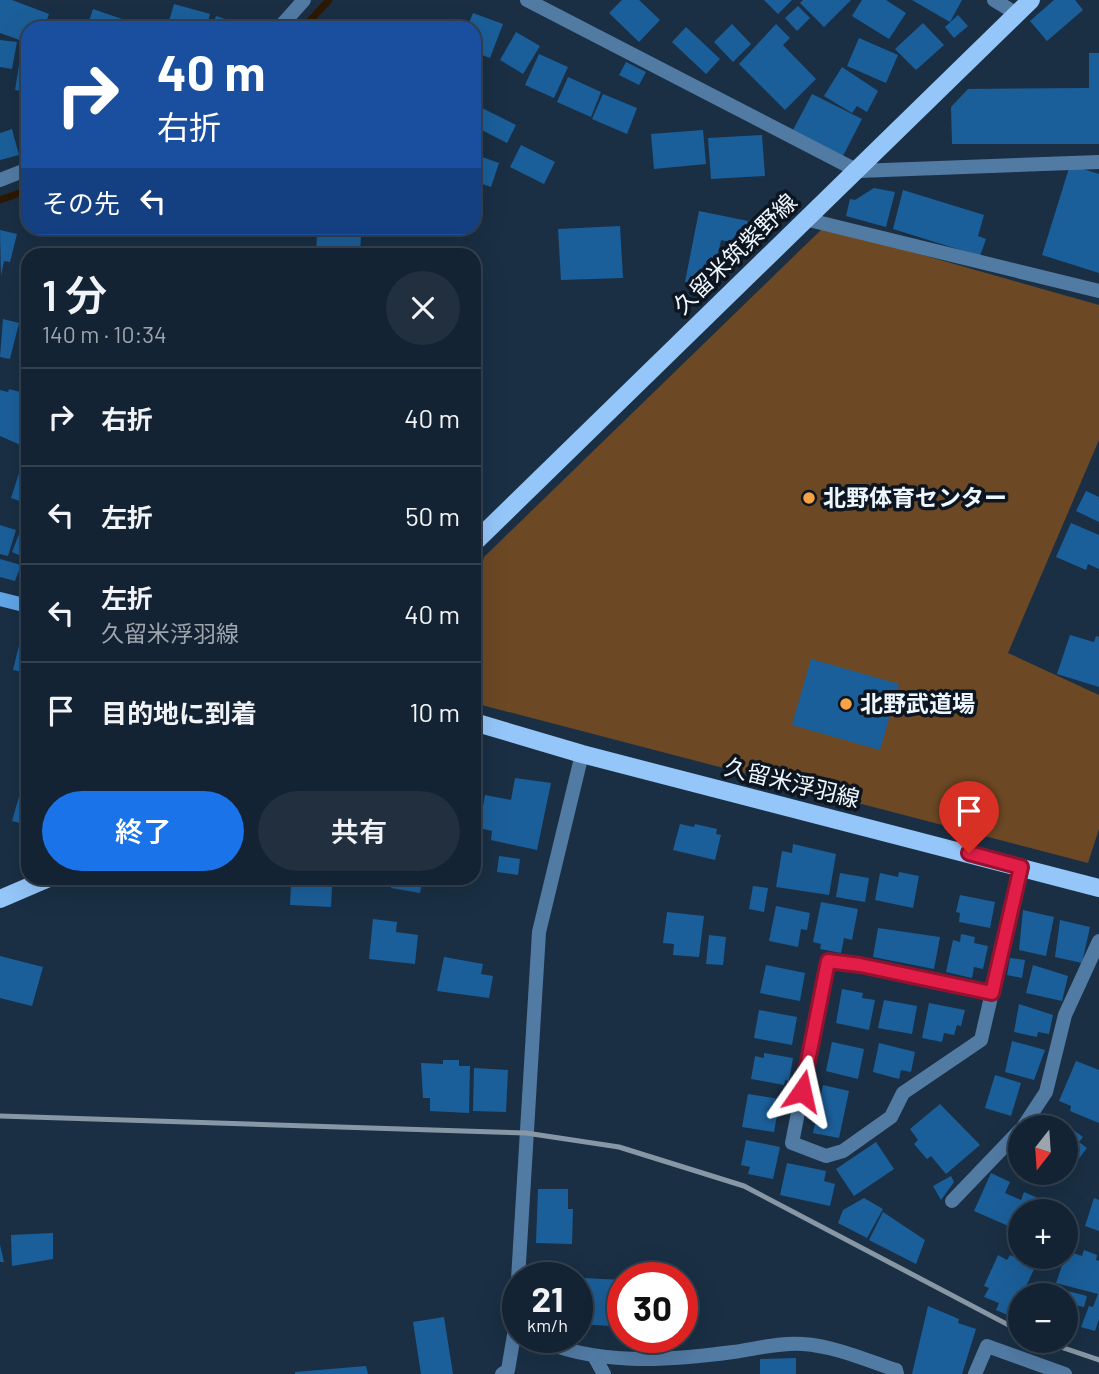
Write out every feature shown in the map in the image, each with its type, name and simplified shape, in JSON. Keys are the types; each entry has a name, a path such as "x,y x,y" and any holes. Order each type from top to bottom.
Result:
{"main road":[{"name":"久留米筑紫野線","path":"481,536 1031,0"},
{"name":"久留米浮羽線","path":"481,724 582,754 1099,888"},
{"path":"0,899 33,885"}],"street":[{"path":"285,21 304,0"},
{"path":"527,0 858,171 1099,162"},
{"path":"994,0 1017,14"},
{"path":"0,180 21,172"},
{"path":"805,219 1099,291"},
{"path":"0,599 21,604"},
{"path":"521,1262 539,932 582,754"},
{"path":"992,993 860,965 828,961 792,1143 825,1156 843,1151 891,1117 903,1093 981,1040 992,993 1021,867"},
{"path":"1031,1115 1045,1093 1065,1015 1099,941"},
{"path":"952,1201 1008,1143"},
{"path":"577,1353 628,1360 724,1353 802,1343 856,1356 895,1370 897,1374"},
{"path":"975,1374 987,1346 1065,1374"},
{"path":"502,1374 508,1370 512,1353"},
{"path":"594,1356 604,1374"}],"shaded area":[{"name":"北野体育センター","path":"824,227 1099,305 1099,440 1008,653 1099,695 1099,829 1088,863 481,705 481,570 484,557"}],"building":[{"path":"0,0 12,0 49,14 46,21 21,21 21,40 0,33"},
{"path":"622,0 639,0 660,20 639,42 609,13"},
{"path":"764,0 792,0 778,14"},
{"path":"803,0 851,0 824,27 800,3"},
{"path":"862,0 886,0 906,13 889,39 852,16"},
{"path":"912,0 962,0 950,22"},
{"path":"1054,0 1075,0 1083,10 1047,41 1030,21"},
{"path":"174,4 210,14 208,21 169,21"},
{"path":"798,6 810,18 797,31 785,18"},
{"path":"93,9 122,19 121,21 89,21"},
{"path":"473,13 503,24 490,58 481,55 481,21 470,21"},
{"path":"958,15 968,26 954,38 945,27"},
{"path":"216,16 231,21 214,21"},
{"path":"923,23 944,45 916,70 895,49"},
{"path":"732,24 751,44 733,62 714,42"},
{"path":"776,24 790,38 783,45 816,79 785,110 739,64"},
{"path":"686,27 720,59 706,74 672,42"},
{"path":"516,32 540,46 523,74 500,60"},
{"path":"859,38 898,55 886,83 847,66"},
{"path":"0,40 17,42 12,69 0,67"},
{"path":"1089,53 1099,53 1099,144 952,144 951,107 968,89 1089,88"},
{"path":"539,54 568,67 554,98 525,85"},
{"path":"626,62 646,72 639,85 619,75"},
{"path":"19,65 21,65 21,91 15,90"},
{"path":"842,67 878,91 867,112 857,106 852,113 824,96"},
{"path":"568,77 601,92 591,117 557,102"},
{"path":"603,94 637,108 627,134 592,119"},
{"path":"812,94 862,119 843,156 793,130"},
{"path":"481,108 516,125 507,143 481,130"},
{"path":"12,129 19,155 0,160 0,133"},
{"path":"703,130 706,164 654,169 651,134"},
{"path":"762,135 765,176 711,179 708,138"},
{"path":"521,145 555,162 544,184 510,167"},
{"path":"481,157 499,163 491,187 481,183"},
{"path":"1070,165 1099,174 1099,273 1042,255"},
{"path":"874,188 895,192 886,227 846,216 850,199 855,200"},
{"path":"903,190 984,215 978,236 986,239 980,256 893,229"},
{"path":"699,211 748,221 744,245 721,240 711,288 685,282"},
{"path":"620,226 623,278 561,280 558,229"},
{"path":"0,230 17,234 10,262 4,261 1,276"},
{"path":"317,235 361,235 360,248 316,248"},
{"path":"3,319 19,323 10,359 0,357"},
{"path":"9,389 21,392 21,445 0,436 0,390 8,392"},
{"path":"21,467 21,502 11,498"},
{"path":"1086,491 1099,497 1099,522 1076,511"},
{"path":"1071,523 1099,535 1099,569 1088,564 1086,570 1056,557"},
{"path":"0,525 16,530 8,556 0,554"},
{"path":"21,529 21,556 12,552"},
{"path":"0,559 21,565 15,581 0,577"},
{"path":"1070,635 1094,642 1096,636 1099,637 1099,687 1057,674"},
{"path":"21,637 21,672 13,670"},
{"name":"北野武道場","path":"811,659 899,684 880,750 792,725"},
{"path":"515,778 551,783 537,850 491,840 492,831 481,828 485,795 511,800"},
{"path":"21,790 21,823 12,821"},
{"path":"680,824 717,829 716,834 721,835 715,860 673,850"},
{"path":"793,844 836,854 829,895 776,887 782,851 792,853"},
{"path":"499,856 520,859 518,875 497,872"},
{"path":"899,872 919,876 913,908 875,900 880,873 898,877"},
{"path":"840,873 869,878 865,902 836,897"},
{"path":"291,885 332,887 331,907 290,905"},
{"path":"392,885 422,885 420,893 391,888"},
{"path":"753,886 768,888 764,912 749,909"},
{"path":"960,895 995,902 990,928 959,922 960,913 956,912"},
{"path":"821,902 858,909 852,940 844,938 841,953 820,949 821,944 813,942"},
{"path":"776,906 810,913 807,930 801,929 798,947 769,941"},
{"path":"1023,910 1054,917 1046,956 1019,950"},
{"path":"667,912 704,916 699,957 673,955 674,944 663,943"},
{"path":"373,919 397,922 396,932 418,935 415,964 369,959"},
{"path":"1060,920 1090,927 1082,963 1055,957"},
{"path":"878,928 940,937 934,969 873,957"},
{"path":"961,934 975,937 974,943 988,946 983,969 974,967 972,978 946,972 953,940 960,942"},
{"path":"709,935 726,937 723,965 706,964"},
{"path":"0,956 43,967 32,1006 0,998"},
{"path":"444,957 483,964 481,974 493,976 489,998 437,991"},
{"path":"1010,958 1025,960 1022,978 1007,975"},
{"path":"766,965 805,973 800,1001 760,993"},
{"path":"1033,965 1068,976 1062,1001 1026,993"},
{"path":"842,989 863,993 862,998 875,1000 869,1030 836,1023"},
{"path":"884,1000 917,1006 912,1034 878,1028"},
{"path":"929,1003 965,1010 961,1026 957,1025 954,1035 944,1033 942,1042 922,1038"},
{"path":"1019,1004 1053,1015 1049,1034 1038,1032 1037,1037 1014,1032"},
{"path":"759,1010 797,1017 792,1045 754,1038"},
{"path":"1012,1041 1045,1050 1034,1080 1005,1072"},
{"path":"832,1042 864,1049 858,1079 826,1071"},
{"path":"879,1043 915,1052 911,1072 901,1070 899,1079 873,1072"},
{"path":"764,1053 793,1058 789,1081 785,1080 784,1085 751,1079 755,1056 764,1058"},
{"path":"443,1060 459,1060 459,1066 470,1066 469,1113 430,1111 430,1098 423,1098 421,1063 443,1064"},
{"path":"1076,1061 1099,1070 1099,1123 1070,1111 1071,1106 1059,1101"},
{"path":"474,1068 508,1070 506,1112 473,1111"},
{"path":"995,1075 1021,1083 1011,1115 985,1108"},
{"path":"823,1085 849,1091 839,1138 813,1133"},
{"path":"748,1094 780,1099 774,1132 742,1127"},
{"path":"940,1104 980,1145 946,1174 931,1156 927,1159 914,1144 918,1140 910,1129"},
{"path":"1078,1133 1083,1137 1079,1142 1087,1148 1078,1160"},
{"path":"746,1140 780,1147 773,1179 748,1174 750,1167 741,1165"},
{"path":"876,1142 894,1169 854,1196 836,1169"},
{"path":"787,1163 826,1171 824,1181 835,1184 830,1206 780,1195"},
{"path":"991,1173 1008,1181 1005,1193 1019,1199 1008,1199 1008,1226 974,1211"},
{"path":"951,1176 954,1182 941,1200 933,1186"},
{"path":"538,1189 568,1189 568,1209 573,1209 572,1244 536,1243"},
{"path":"1024,1192 1040,1199 1021,1199"},
{"path":"864,1198 883,1209 867,1238 838,1223 843,1210"},
{"path":"1094,1198 1099,1200 1099,1231 1085,1226"},
{"path":"883,1212 925,1240 916,1264 869,1240"},
{"path":"53,1233 53,1259 12,1266 11,1235"},
{"path":"0,1245 4,1262 0,1262"},
{"path":"1084,1250 1097,1255 1096,1260 1099,1261 1099,1319 1095,1331 1081,1327 1089,1306 1093,1307 1098,1294 1078,1289 1078,1283 1056,1283 1061,1269 1078,1269 1078,1255 1082,1256"},
{"path":"998,1255 1008,1258 1008,1269 1034,1269 1028,1283 1008,1283 1008,1315 996,1310 999,1303 984,1297 989,1288 984,1286"},
{"path":"593,1278 607,1279 607,1326 593,1325"},
{"path":"1078,1294 1087,1296 1084,1307 1078,1306"},
{"path":"928,1306 959,1319 958,1323 976,1329 962,1374 912,1374"},
{"path":"444,1317 453,1374 421,1374 413,1322"},
{"path":"796,1358 796,1374 760,1374 760,1359"},
{"path":"366,1366 368,1374 295,1374 295,1372"}],"waterway":[{"path":"310,21 329,0"},
{"path":"0,200 21,192"}],"railway":[{"path":"0,1116 526,1133 619,1147 744,1186 1008,1325"},
{"path":"1078,1353 1099,1360"}],"place":[{"name":"北野体育センター","path":"809,498"},
{"name":"北野武道場","path":"846,704"}],"route":[{"path":"802,1091 828,961 860,965 992,993 1021,867 969,853"}]}
